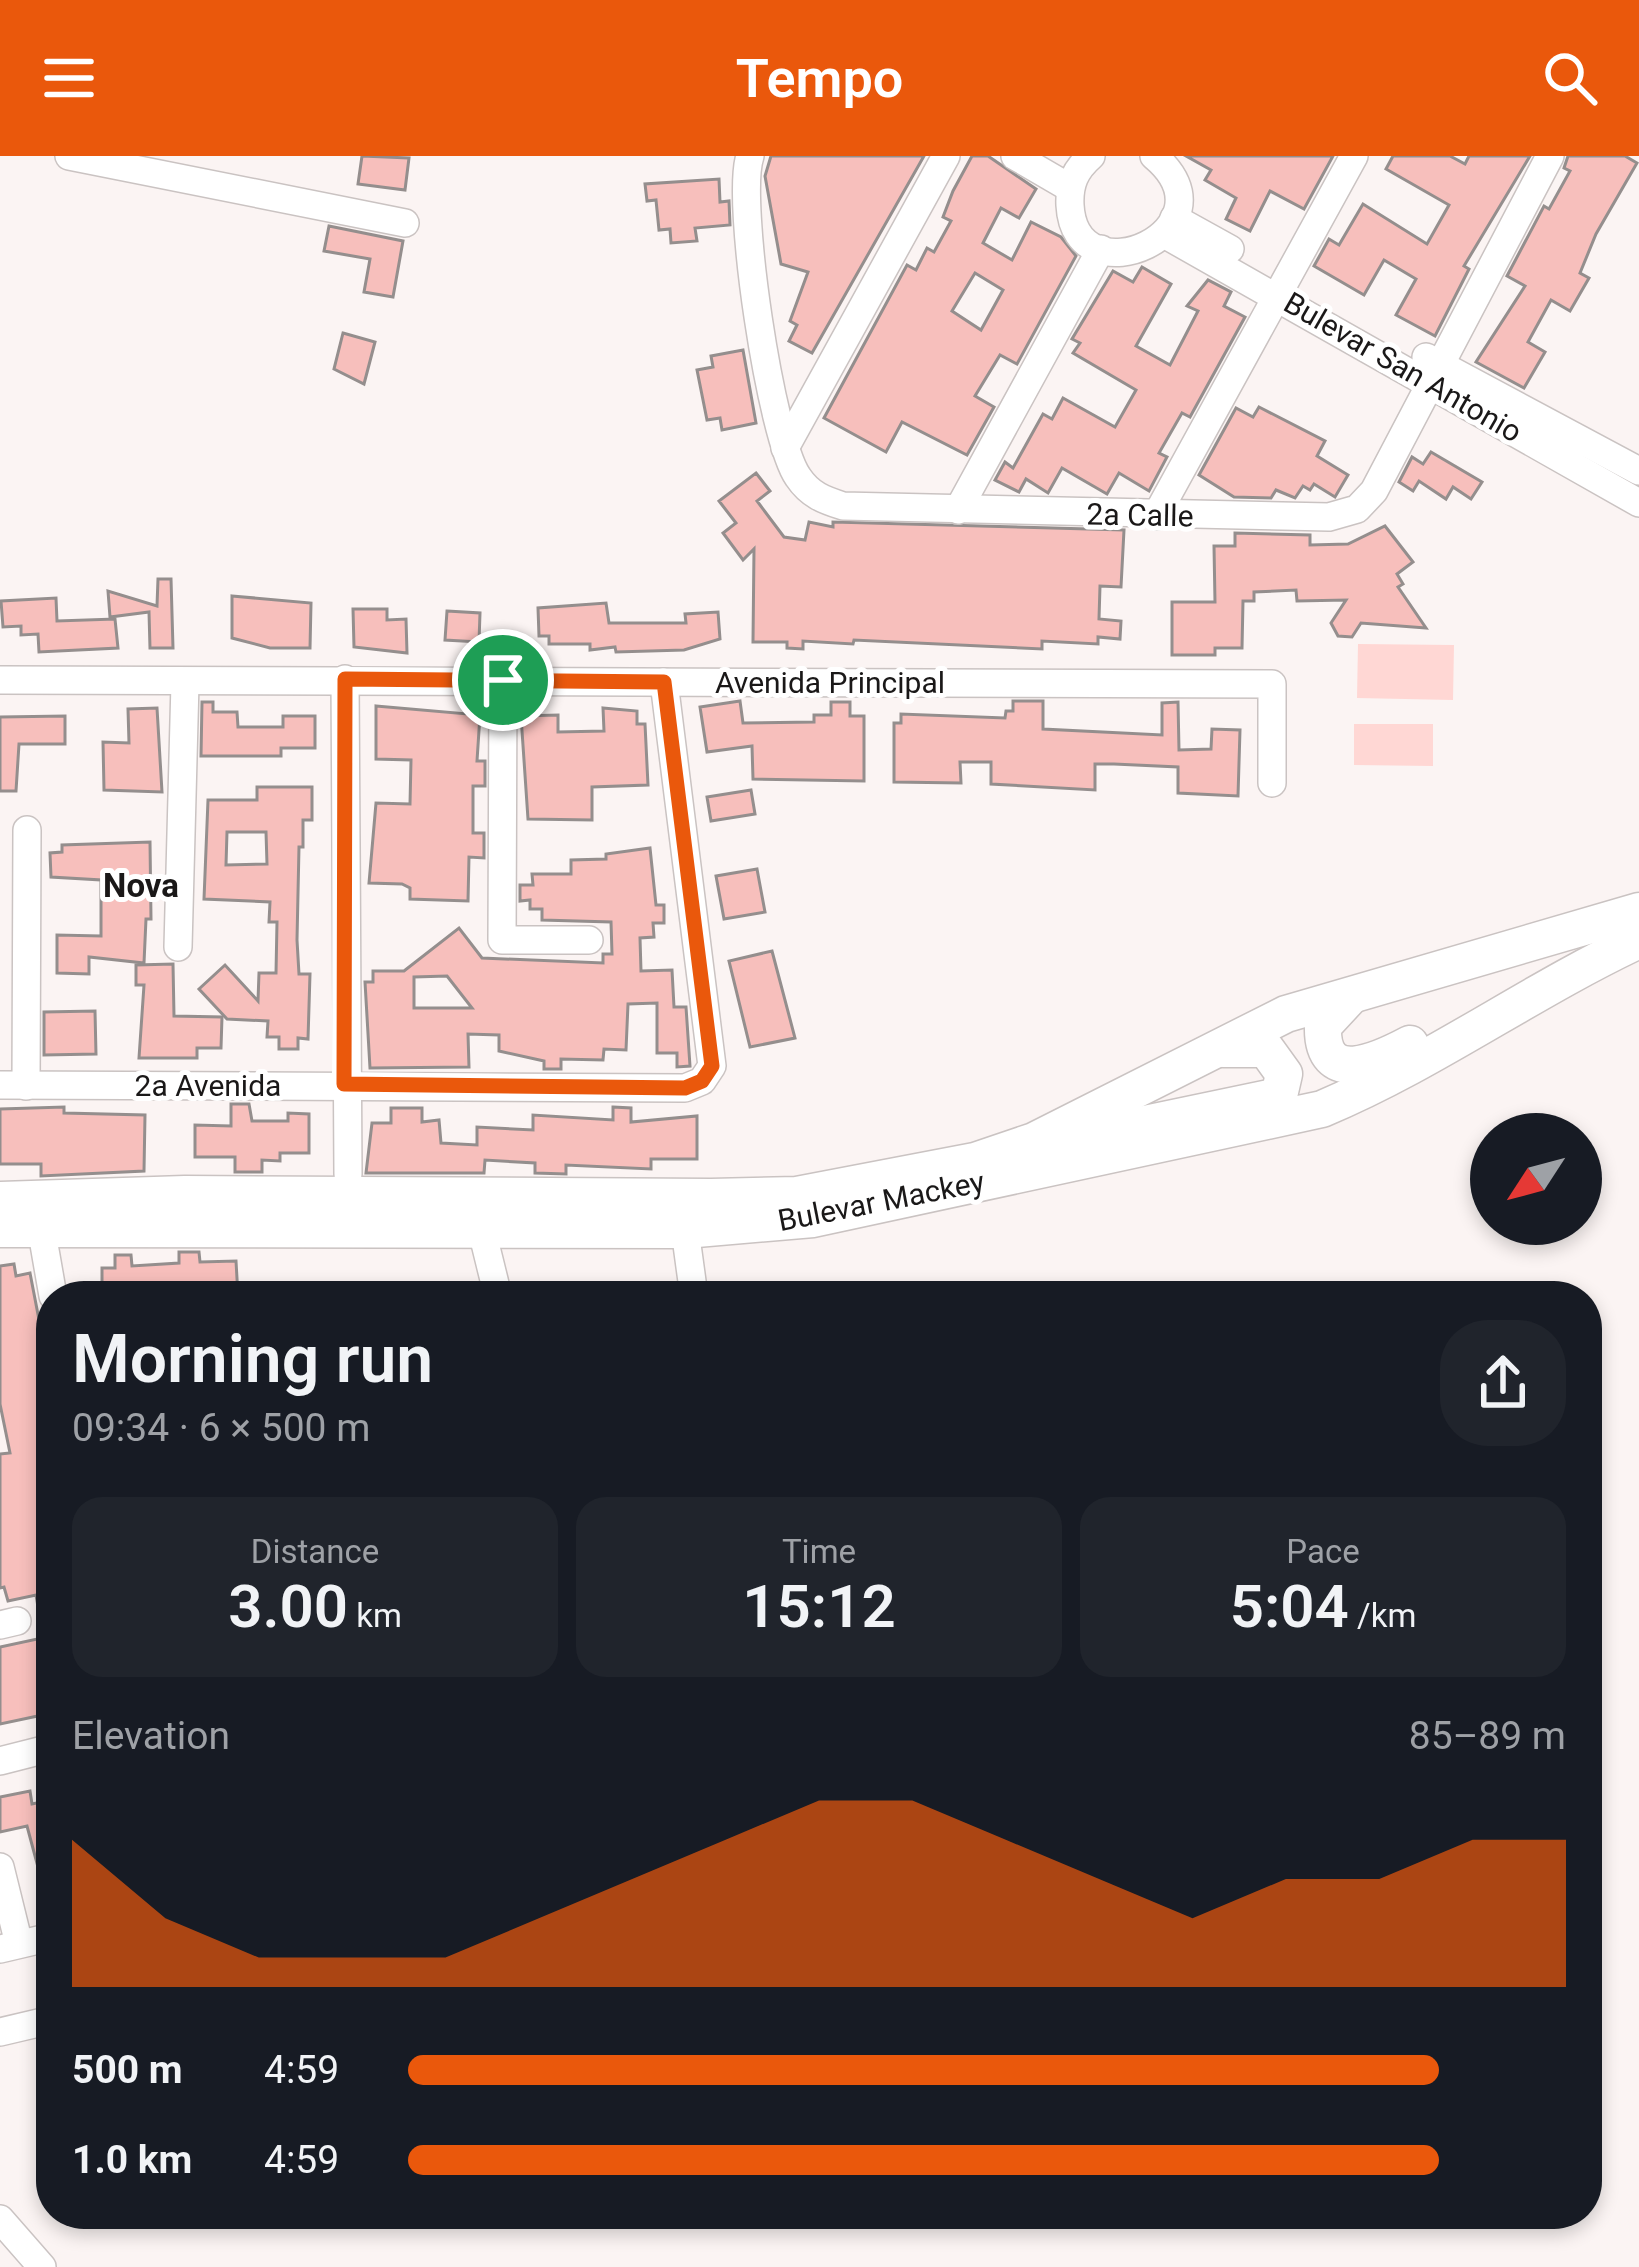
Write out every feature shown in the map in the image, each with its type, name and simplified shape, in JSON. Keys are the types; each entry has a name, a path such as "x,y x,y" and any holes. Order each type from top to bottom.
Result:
{"main road":[{"name":"Bulevar Mackey","path":"0,1200 185,1194 797,1195 916,1175 1034,1142 1286,1014 1639,911"},
{"name":"Bulevar Mackey","path":"0,1229 685,1230 812,1219 1054,1165 1145,1151 1322,1109 1383,1084 1478,1024 1639,940"},
{"path":"1349,998 1323,1026 1322,1045 1349,1065 1374,1063 1445,1025 1478,1024"},
{"path":"1054,1165 1106,1132 1279,1096 1284,1074 1266,1049 1222,1049"}],"street":[{"path":"69,156 405,223"},
{"path":"750,156 744,200 784,448"},
{"path":"784,448 946,156"},
{"path":"1015,156 1078,166 1077,228 1101,249 1136,252 1169,226 1175,187 1154,156"},
{"path":"1156,516 1354,156"},
{"path":"1435,373 1550,156"},
{"name":"Bulevar San Antonio","path":"1169,226 1435,373 1639,471"},
{"path":"958,510 1101,249"},
{"name":"Bulevar San Antonio","path":"1435,373 1639,503"},
{"name":"2a Calle","path":"784,448 796,475 816,497 843,506 1329,518 1357,509 1374,491 1435,373"},
{"path":"770,377 798,396 820,385"},
{"path":"345,679 348,1174"},
{"name":"Avenida Principal","path":"0,680 1272,684 1272,784"},
{"path":"503,680 502,940 589,940"},
{"name":"2a Avenida","path":"13,1086 685,1088 702,1081 712,1066 664,682"},
{"path":"178,947 185,683"},
{"path":"13,1086 27,830"},
{"path":"41,1227 50,1281"},
{"path":"481,1227 494,1281"},
{"path":"685,1230 692,1281"},
{"path":"0,1760 36,1752"},
{"path":"0,1867 10,1947"},
{"path":"0,2032 36,2024"},
{"path":"0,2219 42,2267"}],"shaded area":[{"path":"1358,644 1454,645 1453,700 1357,698"},
{"path":"1354,724 1433,724 1433,766 1354,765"}],"building":[{"path":"362,156 409,158 405,190 358,184"},
{"path":"771,156 924,156 812,353 789,341 797,325 790,321 808,272 781,264 765,176"},
{"path":"972,156 988,156 1036,189 1019,218 1001,208 983,243 1012,260 1031,222 1061,237 1076,256 1017,364 1000,355 975,396 994,407 967,455 902,422 886,452 824,418 907,265 916,270 927,248 934,252 951,221 943,217","holes":["975,273 1003,290 981,330 952,311"]},
{"path":"1186,156 1333,156 1304,209 1270,191 1250,231 1226,219 1236,198 1205,180 1211,170"},
{"path":"1393,156 1450,156 1465,164 1469,156 1530,156 1464,266 1469,269 1435,336 1396,315 1416,279 1384,260 1364,295 1314,266 1329,239 1339,245 1363,204 1427,244 1449,205 1386,169"},
{"path":"1568,156 1625,156 1637,163 1596,234 1580,273 1589,278 1570,311 1551,300 1528,342 1545,352 1524,388 1476,362 1525,286 1507,276 1544,206 1549,209 1570,171 1564,168"},
{"path":"719,179 720,202 729,201 730,225 695,228 697,241 671,243 670,229 659,230 656,200 647,201 645,184"},
{"path":"329,226 403,241 393,297 364,292 370,259 324,251"},
{"path":"1142,267 1171,284 1136,346 1170,365 1198,311 1187,306 1208,280 1231,292 1224,306 1245,317 1190,417 1182,413 1159,453 1167,457 1149,491 1119,473 1107,494 1062,468 1048,493 1026,479 1019,492 995,480 1005,462 1013,468 1043,414 1052,419 1063,398 1115,427 1136,390 1073,353 1080,343 1072,339 1113,271 1133,282"},
{"path":"343,333 375,342 364,384 334,369"},
{"path":"743,350 756,423 722,430 720,418 707,420 697,370 713,367 711,356"},
{"path":"1259,407 1325,441 1317,456 1348,475 1335,497 1314,484 1310,490 1303,486 1295,498 1276,490 1271,498 1234,497 1199,475 1236,408 1253,417"},
{"path":"1431,452 1482,482 1471,499 1453,487 1446,499 1419,481 1413,491 1399,482 1412,457 1423,464"},
{"path":"756,473 770,491 757,501 784,537 805,540 809,522 833,527 833,522 1124,530 1121,587 1100,586 1099,619 1121,621 1120,639 1098,637 1098,644 1042,641 1042,649 854,640 853,644 803,641 803,649 787,648 787,642 753,642 754,549 743,560 723,533 736,523 719,501"},
{"path":"1385,526 1413,562 1397,574 1403,584 1398,587 1426,628 1361,623 1352,637 1338,636 1331,623 1346,600 1297,601 1296,590 1254,592 1254,601 1243,601 1242,648 1215,648 1215,655 1172,655 1172,602 1215,602 1214,546 1235,546 1235,533 1310,535 1310,545 1348,544"},
{"path":"158,579 171,579 173,648 150,648 149,612 110,617 108,591 157,606"},
{"path":"232,596 311,603 310,648 270,648 232,638"},
{"path":"56,598 57,621 115,619 118,648 39,652 38,634 21,635 21,626 3,627 1,601"},
{"path":"606,603 609,623 686,623 685,614 718,612 720,639 684,650 616,652 615,647 590,650 590,644 549,644 549,636 539,636 538,608"},
{"path":"353,609 387,609 387,620 406,619 407,653 354,647"},
{"path":"447,611 480,613 479,642 445,640"},
{"path":"740,701 743,723 814,722 814,715 831,715 831,702 850,702 850,716 864,716 864,781 753,779 752,746 707,752 700,707"},
{"path":"1013,701 1043,701 1043,729 1162,735 1162,703 1178,702 1179,750 1211,749 1212,729 1240,730 1238,796 1178,793 1178,767 1114,764 1095,764 1095,790 991,784 991,762 960,762 961,783 894,782 894,723 901,723 901,714 1005,718 1006,711 1013,711"},
{"path":"202,702 213,702 213,712 237,712 238,727 283,727 283,716 315,716 315,748 281,748 281,756 201,756"},
{"path":"376,706 480,715 477,761 485,761 485,786 473,786 473,833 484,833 484,858 469,857 468,901 410,899 410,888 402,884 369,883 376,803 410,804 411,760 376,759"},
{"path":"157,708 162,792 104,790 103,742 129,743 128,709"},
{"path":"603,708 637,711 637,724 645,724 648,785 592,787 592,820 528,819 521,716 558,715 558,732 604,731"},
{"path":"65,716 65,744 19,744 16,791 0,791 0,717"},
{"path":"257,787 312,787 312,820 303,820 303,847 299,847 299,974 310,974 308,1039 298,1038 298,1049 279,1049 279,1037 267,1037 268,1021 227,1019 199,989 225,965 258,1001 259,973 276,973 277,922 269,922 270,902 204,899 208,800 257,800","holes":["227,832 266,832 267,864 226,865"]},
{"path":"751,790 755,814 711,821 707,797"},
{"path":"150,842 151,919 146,919 144,963 89,957 89,974 57,973 57,935 101,936 101,880 51,877 50,853 62,852 62,845"},
{"path":"650,848 656,905 664,905 664,923 653,923 654,937 640,938 641,971 672,970 674,1007 686,1007 690,1066 677,1067 677,1053 657,1053 657,1003 628,1004 626,1050 604,1049 603,1060 561,1059 561,1069 544,1069 544,1061 499,1051 499,1035 468,1034 469,1067 370,1068 365,982 373,982 373,971 404,971 459,928 482,958 603,963 603,954 612,954 611,922 542,920 542,909 530,909 530,900 520,901 520,885 533,885 532,874 571,874 571,860 606,859 606,854","holes":["447,976 472,1008 414,1008 414,977"]},
{"path":"757,869 765,912 724,919 716,876"},
{"path":"772,951 795,1038 750,1047 729,961"},
{"path":"173,964 174,1016 222,1017 221,1048 197,1048 197,1058 139,1058 144,985 136,985 136,965"},
{"path":"95,1011 96,1054 44,1055 44,1012"},
{"path":"231,1104 249,1104 252,1121 288,1121 288,1113 309,1114 309,1153 280,1153 280,1161 262,1160 262,1172 235,1172 235,1157 195,1157 195,1125 231,1126"},
{"path":"64,1107 64,1113 145,1115 144,1171 41,1176 41,1164 0,1164 0,1109"},
{"path":"613,1107 631,1108 631,1122 697,1116 697,1159 651,1159 651,1169 566,1165 566,1174 535,1173 535,1163 485,1160 484,1173 366,1173 372,1123 391,1123 391,1108 422,1108 422,1122 439,1120 441,1143 477,1145 477,1127 533,1130 533,1115 613,1120"},
{"path":"179,1252 199,1252 200,1262 236,1261 237,1281 102,1281 102,1268 115,1268 115,1255 131,1255 132,1266 179,1263"},
{"path":"14,1264 16,1276 30,1273 36,1304 36,1595 8,1601 4,1587 0,1588 0,1454 10,1453 0,1404 0,1266"},
{"path":"36,1639 36,1716 0,1724 0,1647"},
{"path":"30,1791 32,1804 36,1803 36,1860 27,1826 0,1832 0,1797"}],"district":[{"name":"Nova","path":"141,885"}],"route":[{"path":"345,679 503,680 664,682 712,1066 702,1081 685,1088 344,1084 345,679"}]}
